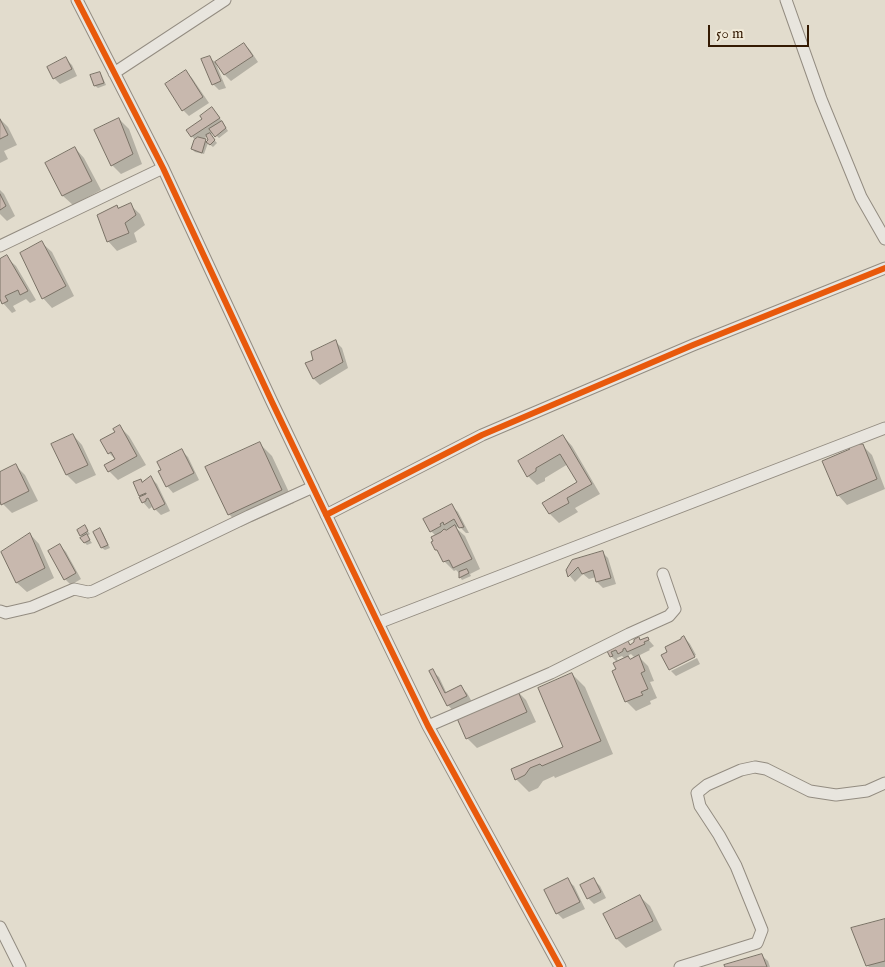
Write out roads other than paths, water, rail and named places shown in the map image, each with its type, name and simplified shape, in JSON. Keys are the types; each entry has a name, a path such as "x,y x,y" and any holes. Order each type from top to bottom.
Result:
{"street":[{"path":"77,0 163,168 326,515 428,726 560,967"},
{"path":"114,73 225,0"},
{"path":"786,0 821,99 861,197 885,239"},
{"path":"0,246 163,168"},
{"path":"326,515 482,435 692,345 885,268"},
{"path":"378,623 885,428"},
{"path":"0,611 6,613 32,607 74,589 88,592 93,591 313,487"},
{"path":"428,726 551,673 669,616 675,610 663,574"},
{"path":"680,967 757,943 762,930 736,866 700,806 697,793 707,785 741,770 755,767 766,769 810,791 836,795 867,791 885,783"},
{"path":"0,928 20,967"}]}
